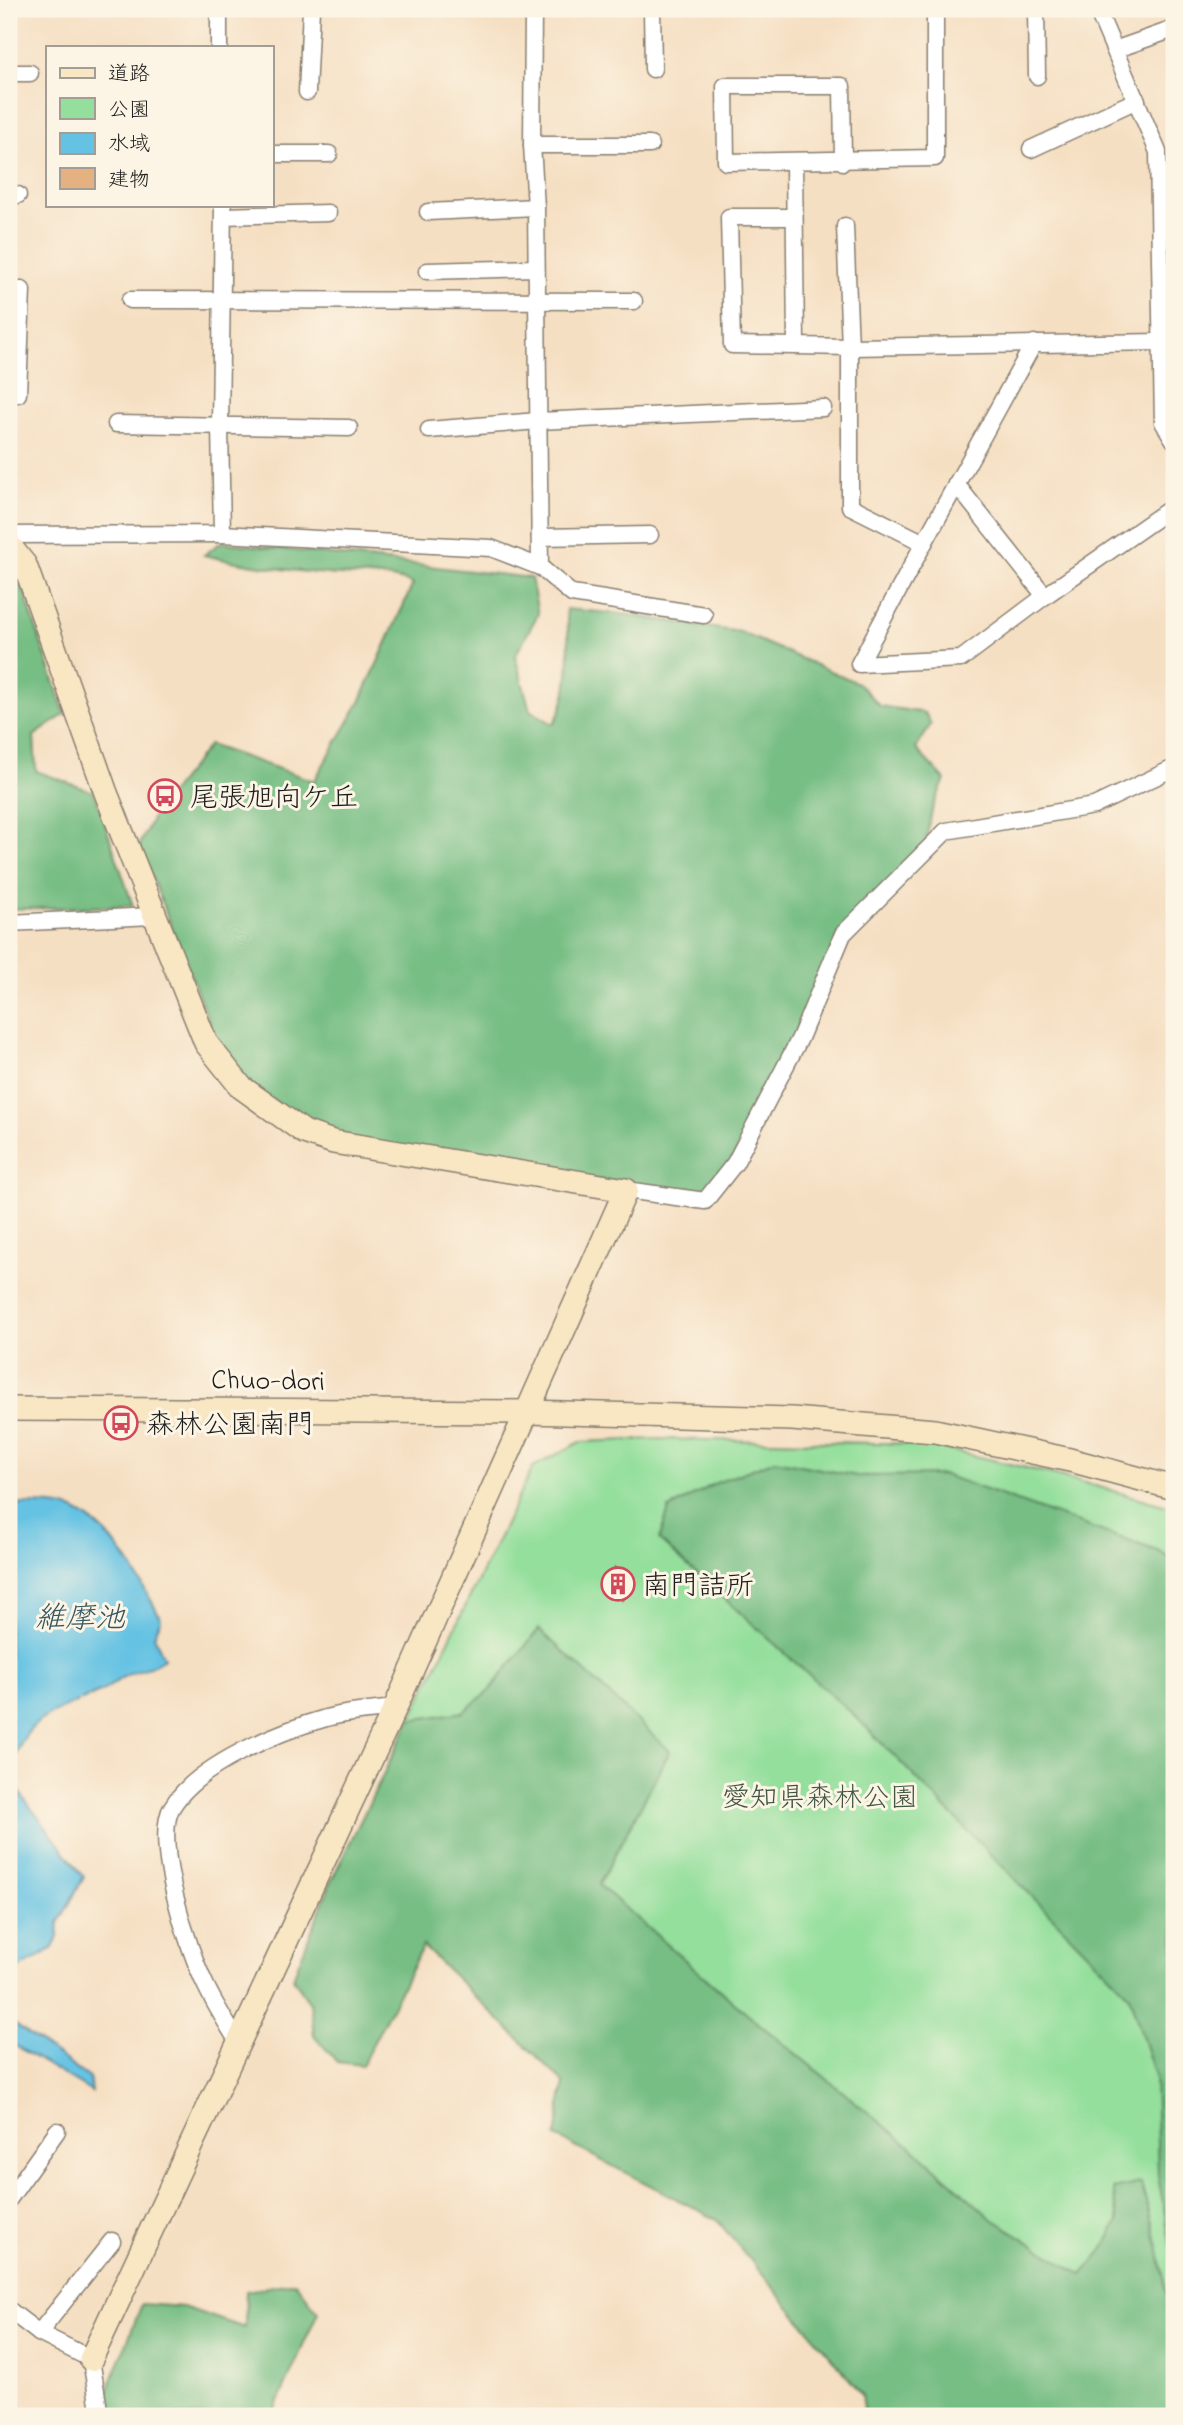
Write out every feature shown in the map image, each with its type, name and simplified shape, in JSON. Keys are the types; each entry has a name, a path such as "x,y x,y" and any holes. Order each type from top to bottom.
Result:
{"street":[{"path":"219,9 219,46"},
{"path":"307,92 311,9"},
{"path":"533,9 532,145 536,207 540,567"},
{"path":"652,9 653,69"},
{"path":"843,162 842,86 725,86 726,162 843,162 935,158 935,9"},
{"path":"1036,9 1037,76"},
{"path":"1097,9 1117,49 1158,152 1163,422 1174,440"},
{"path":"1117,49 1174,29"},
{"path":"9,73 30,73"},
{"path":"1031,149 1137,100"},
{"path":"532,145 650,145"},
{"path":"273,154 329,154"},
{"path":"794,162 796,345"},
{"path":"428,212 536,207"},
{"path":"222,534 220,426 223,210 328,213"},
{"path":"793,217 729,218 732,345 850,347 1162,342"},
{"path":"845,226 850,347 850,506 924,543"},
{"path":"427,271 535,268"},
{"path":"9,290 22,290 18,394 9,394"},
{"path":"130,300 536,303 634,301"},
{"path":"1034,343 859,664 961,659 1045,596 1174,506"},
{"path":"429,430 538,421 823,408"},
{"path":"116,424 349,428"},
{"path":"956,484 1045,596"},
{"path":"9,535 222,534 491,548 540,567 572,594 704,615"},
{"path":"540,537 650,535"},
{"path":"9,545 25,565 153,916 206,1043 241,1087 304,1132 333,1142 705,1201 735,1163 800,1038 843,934 946,831 1094,806 1174,768"},
{"path":"9,923 153,916"},
{"path":"100,2416 91,2359 395,1708 626,1190"},
{"name":"Chuo-dori","path":"9,1409 527,1412 793,1419 935,1431 1070,1460 1174,1488"},
{"path":"238,2042 206,1987 188,1942 170,1877 166,1841 171,1808 195,1781 225,1759 252,1746 326,1718 395,1708"},
{"path":"9,2199 57,2131"},
{"path":"39,2333 112,2242"},
{"path":"9,2311 39,2333 91,2359"}],"green space":[{"path":"221,542 531,578 538,614 515,656 530,710 553,724 564,699 567,684 569,653 566,609 622,614 740,632 858,683 880,706 925,713 931,724 916,749 945,780 933,806 925,845 840,934 795,1037 732,1161 703,1196 334,1140 248,1083 216,1039 139,845 155,813 209,745 314,781 360,702 413,584 381,577 265,567 204,555"},
{"path":"9,560 17,571 65,714 34,736 36,771 94,792 133,906 9,909"},
{"name":"愛知県森林公園","path":"656,1439 924,1444 1056,1475 1174,1508 1174,2416 436,1877 333,1879 533,1467 580,1442"},
{"path":"775,1460 857,1476 944,1475 1160,1552 1174,1561 1174,2263 1158,2176 1155,2076 1129,1995 856,1717 659,1540 669,1509 716,1483"},
{"path":"539,1629 670,1751 599,1885 747,2014 923,2157 991,2218 1082,2275 1103,2250 1118,2221 1113,2189 1141,2183 1158,2245 1174,2334 1174,2416 865,2416 862,2394 716,2219 556,2137 564,2083 423,1946 362,2065 337,2062 314,2035 310,2003 293,1978 332,1879 410,1720 463,1712 489,1691"},
{"path":"295,2282 318,2312 272,2416 113,2416 107,2393 142,2304 183,2307 245,2328 246,2291"}],"water":[{"name":"維摩池","path":"9,1504 67,1507 102,1530 125,1557 161,1619 154,1636 164,1658 41,1720 22,1741 9,1778"},
{"path":"9,1779 84,1877 59,1922 58,1937 53,1948 9,1974"},
{"path":"9,2020 90,2079 92,2092 9,2042"}],"building":[{"name":"南門詰所","path":"615,1567 635,1583 622,1600 601,1584"}],"place":[{"name":"尾張旭向ケ丘","path":"165,796"},
{"name":"森林公園南門","path":"121,1423"},
{"name":"南門詰所","path":"618,1584"}]}
